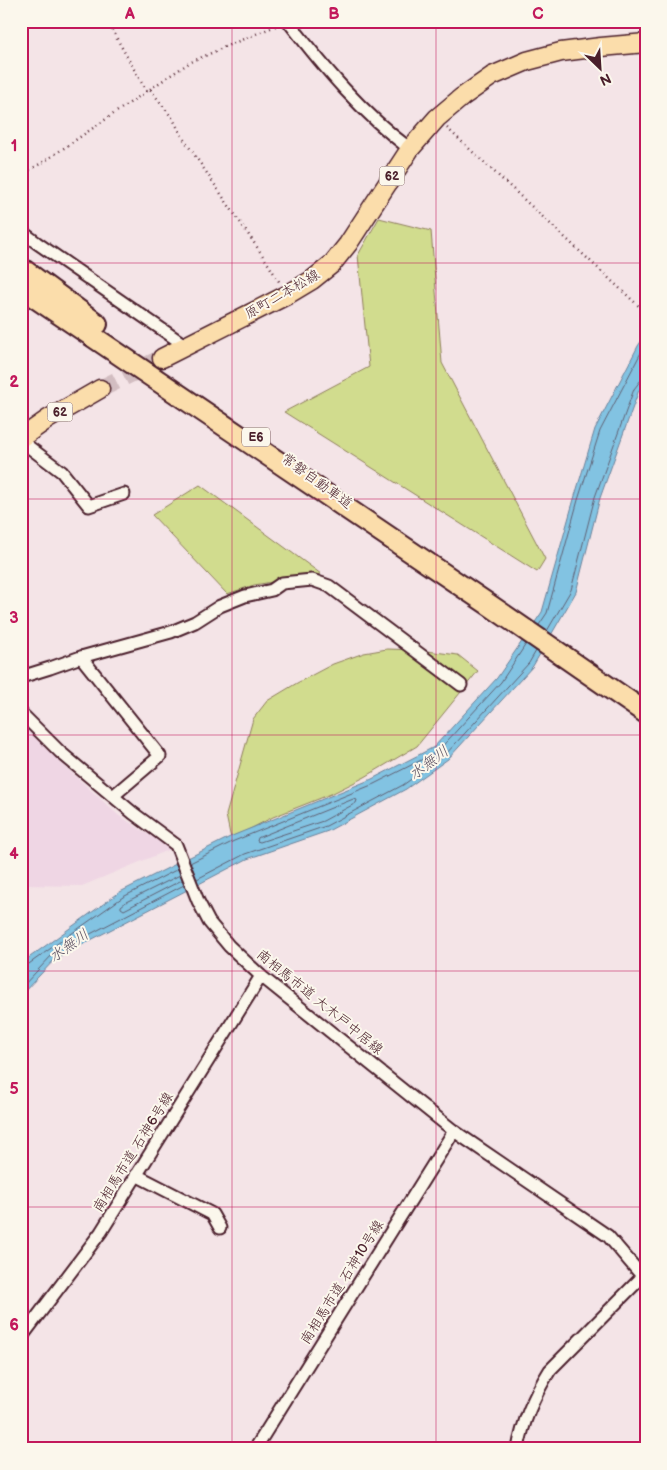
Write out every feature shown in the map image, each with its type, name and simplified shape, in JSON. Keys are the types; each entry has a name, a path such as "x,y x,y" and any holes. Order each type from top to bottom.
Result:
{"highway":[{"name":"常磐自動車道","path":"21,268 491,606"},
{"name":"常磐自動車道","path":"21,288 646,713"}],"main road":[{"name":"原町二本松線","path":"162,358 287,295 312,280 332,264 348,244 410,149 437,118 462,97 492,76 528,61 561,52 646,43"},
{"name":"62","path":"23,435 100,390"}],"street":[{"path":"284,23 359,107 410,149"},
{"path":"21,231 186,346"},
{"path":"23,435 62,472 89,506 124,494"},
{"path":"21,677 81,657 171,632 195,622 220,606 245,596 272,590 282,583 312,580 329,586 461,685"},
{"path":"81,657 160,756 113,796"},
{"name":"南相馬市道 大木戸中居線","path":"21,713 60,752 133,813 176,845 198,901 209,922 229,946 262,976 454,1131 608,1236 644,1275"},
{"name":"南相馬市道 石神6号線","path":"21,1338 101,1232 262,976"},
{"name":"南相馬市道 石神10号線","path":"254,1449 454,1131"},
{"path":"136,1175 212,1214 220,1228"},
{"path":"518,1449 520,1437 532,1404 550,1370 644,1275"}],"path":[{"path":"107,21 148,90 173,120 264,256 287,295"},
{"path":"21,175 45,161 190,62 284,23"},
{"path":"437,118 643,310"}],"shaded area":[{"path":"21,722 61,763 118,815 171,849 82,886 21,885"}],"green space":[{"path":"379,218 431,231 442,363 545,559 537,572 284,412 369,367 358,255"},
{"path":"200,485 321,574 254,585 227,594 152,515"},
{"path":"387,649 419,650 458,655 478,671 417,746 365,777 331,794 273,817 231,839 226,815 253,719 267,701 333,664 364,653"}],"water":[{"name":"水無川","path":"646,334 646,382 639,390 600,498 576,592 533,666 448,759 406,789 328,831 247,859 56,958 21,995 21,964 120,892 232,836 372,779 434,747 497,678 542,612 595,429"}],"tunnel":[{"path":"100,389 162,358"}]}
